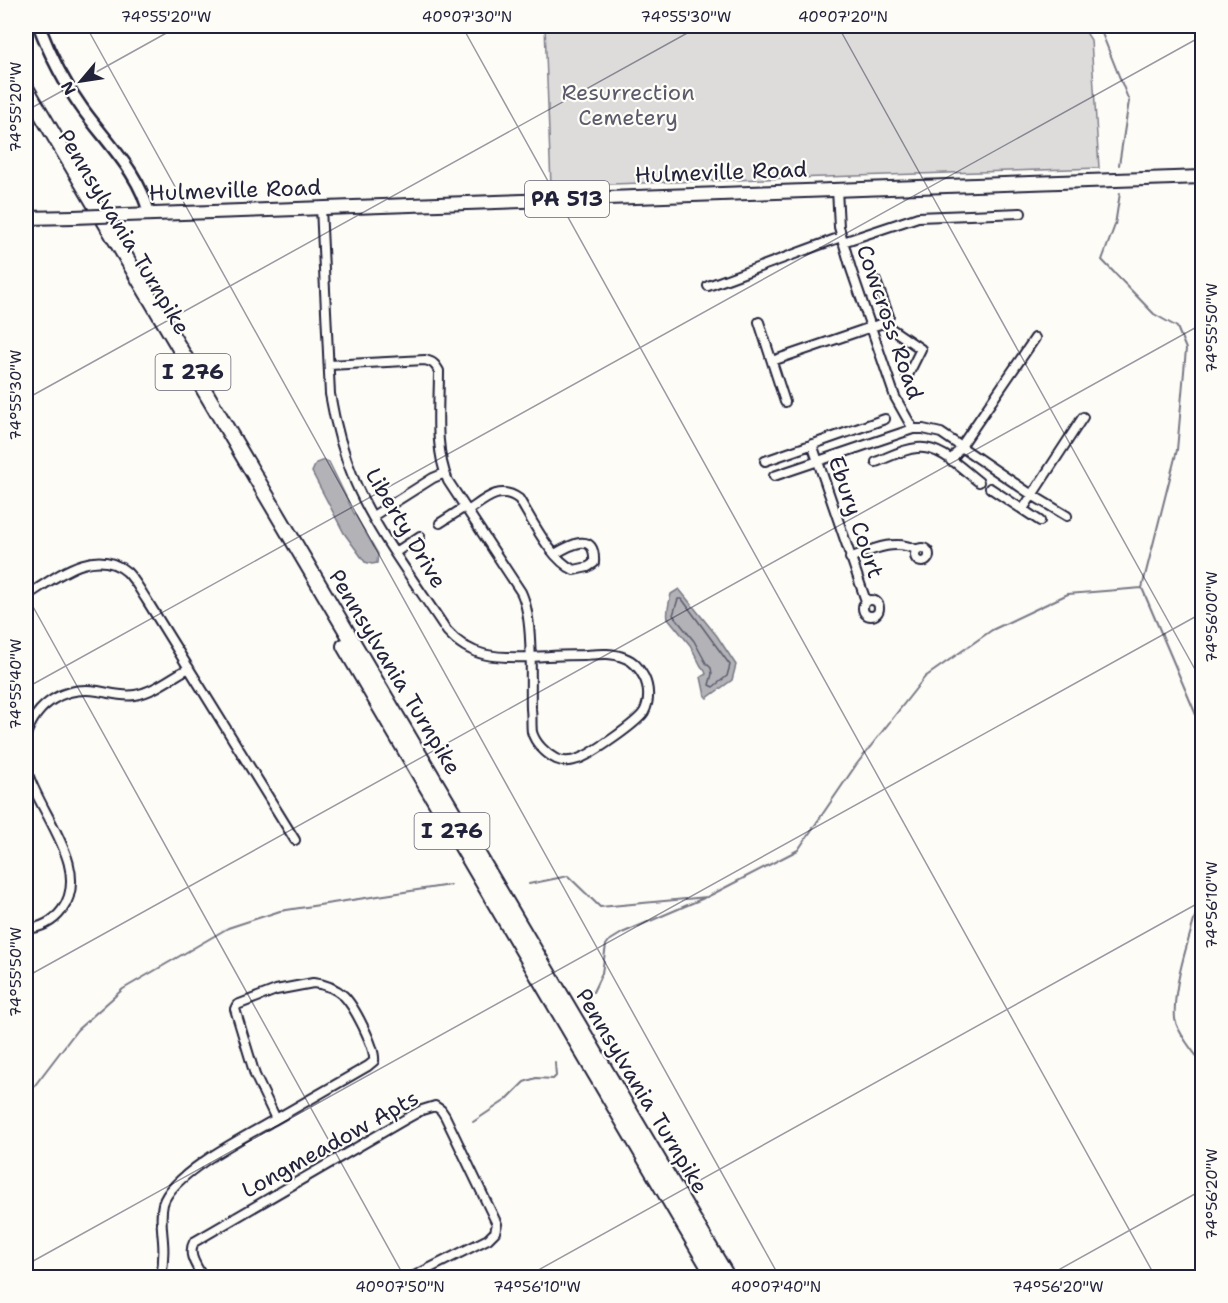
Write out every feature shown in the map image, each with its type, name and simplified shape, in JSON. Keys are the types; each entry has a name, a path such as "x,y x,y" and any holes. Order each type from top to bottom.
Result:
{"highway":[{"name":"Pennsylvania Turnpike","path":"26,88 728,1278"},
{"name":"Pennsylvania Turnpike","path":"26,107 716,1278"}],"main road":[{"path":"39,26 70,91 138,182 149,214"},
{"name":"Hulmeville Road","path":"26,218 1203,177"}],"street":[{"name":"Cowcross Road","path":"837,189 842,240 895,397 913,429 934,431 1067,516"},
{"name":"Liberty Drive","path":"321,207 330,394 339,439 354,481 373,516 447,631 455,640 495,658 610,654 625,658 638,667 646,682 648,703 643,714 588,755 576,760 556,759 541,747 532,732 529,657"},
{"path":"708,286 842,240 918,217 1021,213"},
{"path":"772,361 883,323 890,316 876,280"},
{"path":"759,322 785,402"},
{"path":"883,323 921,349 906,377"},
{"path":"951,461 1035,338"},
{"path":"329,365 425,360 432,362 439,371 440,451 445,473 521,592 526,603 529,657"},
{"path":"1023,509 1083,417"},
{"path":"765,461 885,419"},
{"path":"774,476 913,429"},
{"name":"Ebury Court","path":"812,444 866,601"},
{"path":"876,462 916,448 926,447 936,451 979,482"},
{"path":"373,516 433,478 445,473"},
{"path":"990,488 1040,521"},
{"path":"440,523 497,493 512,494 519,499 555,554 559,560 574,570 594,563 593,550 587,544 576,542 555,554"},
{"path":"396,552 420,536"},
{"path":"850,558 898,544 910,546 916,550"},
{"path":"26,596 83,564 100,561 124,570 146,599 295,840"},
{"path":"26,735 41,708 66,692 87,690 137,695 189,668"},
{"path":"26,767 32,787 72,872 71,891 60,912 42,926 26,929"},
{"path":"161,1278 163,1242 161,1219 164,1203 173,1187 206,1161 374,1061 374,1051 351,1005 344,996 329,986 305,984 258,996 237,1005 236,1014 255,1076 276,1119"},
{"name":"Longmeadow Apts","path":"203,1278 191,1256 191,1247 194,1242 404,1120 435,1106 445,1116 496,1224 493,1236 410,1278"}],"green space":[{"name":"Resurrection Cemetery","path":"545,26 1082,26 1091,40 1099,168 551,186"}],"water":[{"path":"324,460 329,462 354,513 378,554 377,563 365,562 344,533 312,472 316,463"},
{"path":"679,589 717,636 736,665 732,680 707,698 701,677 706,674 705,671 690,645 668,618 671,594"}],"waterway":[{"path":"1099,26 1129,101 1119,165"},
{"path":"1120,193 1115,225 1102,260 1154,314 1177,327 1186,349 1177,450 1142,588 1202,729"},
{"path":"529,884 568,876 600,907 707,897 798,850 856,765 925,677 992,630 1068,594 1142,588"},
{"path":"26,1097 77,1030 123,989 228,928 280,911 450,885"},
{"path":"1202,892 1184,955 1175,1005 1175,1019 1179,1030 1202,1062"},
{"path":"593,992 602,973 606,945 609,941 622,933 704,898"},
{"path":"473,1122 506,1100 524,1082 536,1078 553,1079 556,1076 555,1063"}]}
